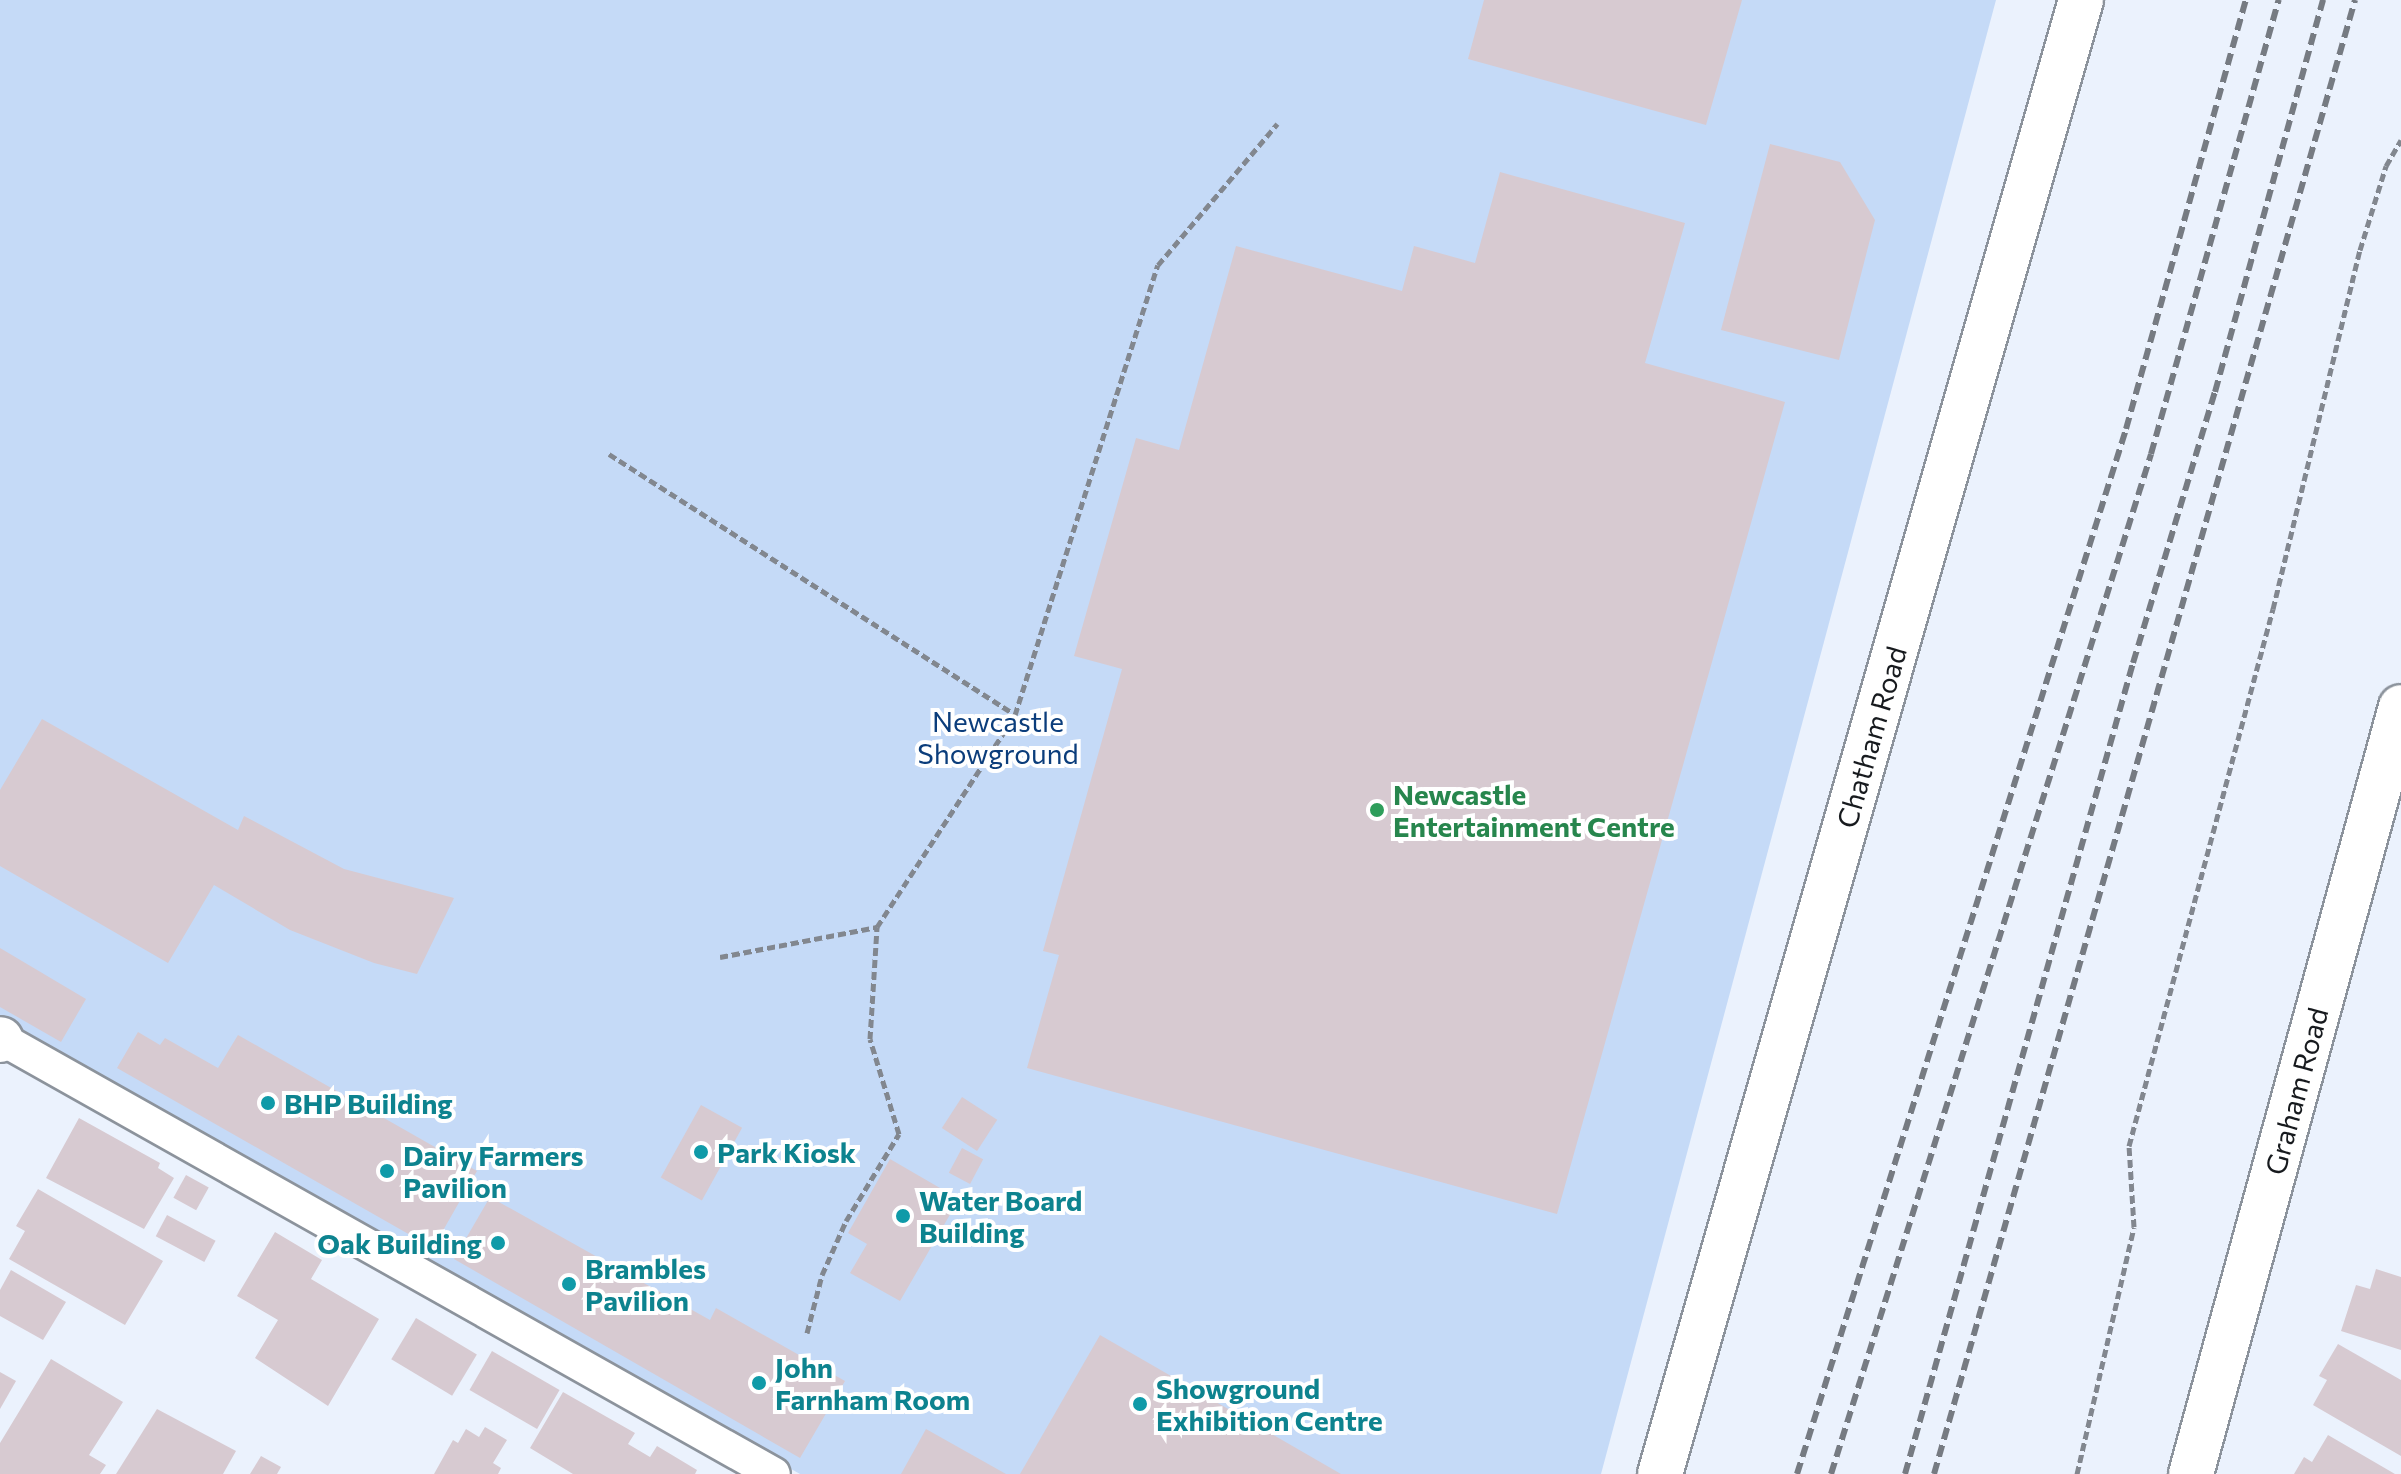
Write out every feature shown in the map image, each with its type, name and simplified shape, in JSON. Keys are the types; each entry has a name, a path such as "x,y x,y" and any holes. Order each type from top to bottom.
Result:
{"street":[{"name":"Chatham Road","path":"1660,1474 2081,0"},
{"name":"Graham Road","path":"2191,1474 2401,707"}],"lane":[{"path":"0,1039 774,1474"}],"path":[{"path":"807,1333 822,1275 846,1221 899,1134 870,1039 877,927 1015,715 1158,265 1277,124"},
{"path":"2077,1474 2134,1227 2129,1146 2273,609 2360,250 2386,166 2401,140"},
{"path":"609,454 1015,715"},
{"path":"720,957 877,927"}],"green space":[{"name":"Newcastle Showground","path":"0,0 1996,0 1601,1474 800,1474 0,1021"}],"building":[{"path":"1484,0 1742,0 1706,125 1468,59"},
{"path":"1770,144 1840,162 1875,220 1839,360 1721,330"},
{"name":"Newcastle Entertainment Centre","path":"1500,172 1685,223 1645,363 1785,402 1557,1214 1027,1068 1059,955 1043,951 1122,669 1074,656 1136,438 1179,450 1236,246 1402,291 1414,246 1475,263"},
{"path":"42,719 238,830 244,816 344,869 454,898 417,974 374,963 290,930 214,885 168,963 0,866 0,790"},
{"path":"0,948 86,999 61,1042 0,1007"},
{"path":"138,1032 160,1045 165,1038 218,1068 238,1035 477,1171 433,1248 117,1068"},
{"path":"962,1097 997,1120 977,1151 942,1128"},
{"name":"Park Kiosk","path":"701,1105 742,1128 702,1200 661,1178"},
{"path":"79,1118 160,1163 158,1168 174,1178 144,1229 46,1178"},
{"path":"962,1148 983,1159 970,1184 949,1173"},
{"name":"Water Board Building","path":"890,1159 959,1199 900,1301 850,1273 867,1244 848,1233"},
{"path":"186,1175 209,1188 196,1210 173,1198"},
{"path":"38,1189 163,1261 125,1325 9,1259 25,1231 16,1226"},
{"path":"490,1197 710,1320 716,1308 845,1381 800,1458 454,1259"},
{"path":"167,1215 216,1241 204,1262 156,1236"},
{"path":"275,1232 322,1260 311,1279 379,1319 328,1406 255,1358 278,1320 237,1296"},
{"path":"2376,1269 2401,1277 2401,1350 2341,1331 2356,1285 2370,1289"},
{"path":"11,1270 66,1302 43,1340 0,1316 0,1290"},
{"path":"416,1318 477,1355 452,1396 391,1359"},
{"name":"Showground Exhibition Centre","path":"1100,1335 1341,1474 1020,1474"},
{"path":"2338,1344 2401,1380 2401,1456 2313,1405 2327,1380 2319,1376"},
{"path":"492,1351 560,1390 537,1429 470,1390"},
{"path":"51,1359 123,1402 89,1455 106,1465 100,1474 0,1474 0,1443"},
{"path":"0,1372 16,1381 0,1409"},
{"path":"563,1392 635,1433 628,1444 650,1457 657,1446 697,1470 695,1474 573,1474 530,1448"},
{"path":"157,1409 236,1451 223,1474 116,1474"},
{"path":"485,1427 507,1440 493,1463 501,1468 498,1474 434,1474 453,1440 458,1443 466,1429 479,1437"},
{"path":"926,1429 1006,1474 901,1474"},
{"path":"2328,1435 2395,1474 2294,1474 2304,1457 2312,1462"},
{"path":"261,1456 281,1467 277,1474 250,1474"}],"railway":[{"path":"1797,1474 2126,429 2246,0"},
{"path":"1831,1474 2151,454 2279,0"},
{"path":"1905,1474 2133,663 2215,392 2323,0"},
{"path":"1934,1474 2355,0"}],"place":[{"name":"Newcastle Entertainment Centre","path":"1377,810"},
{"name":"BHP Building","path":"268,1103"},
{"name":"Park Kiosk","path":"701,1152"},
{"name":"Dairy Farmers Pavilion","path":"387,1171"},
{"name":"Water Board Building","path":"903,1216"},
{"name":"Oak Building","path":"498,1243"},
{"name":"Brambles Pavilion","path":"569,1284"},
{"name":"John Farnham Room","path":"759,1383"},
{"name":"Showground Exhibition Centre","path":"1140,1404"}]}
